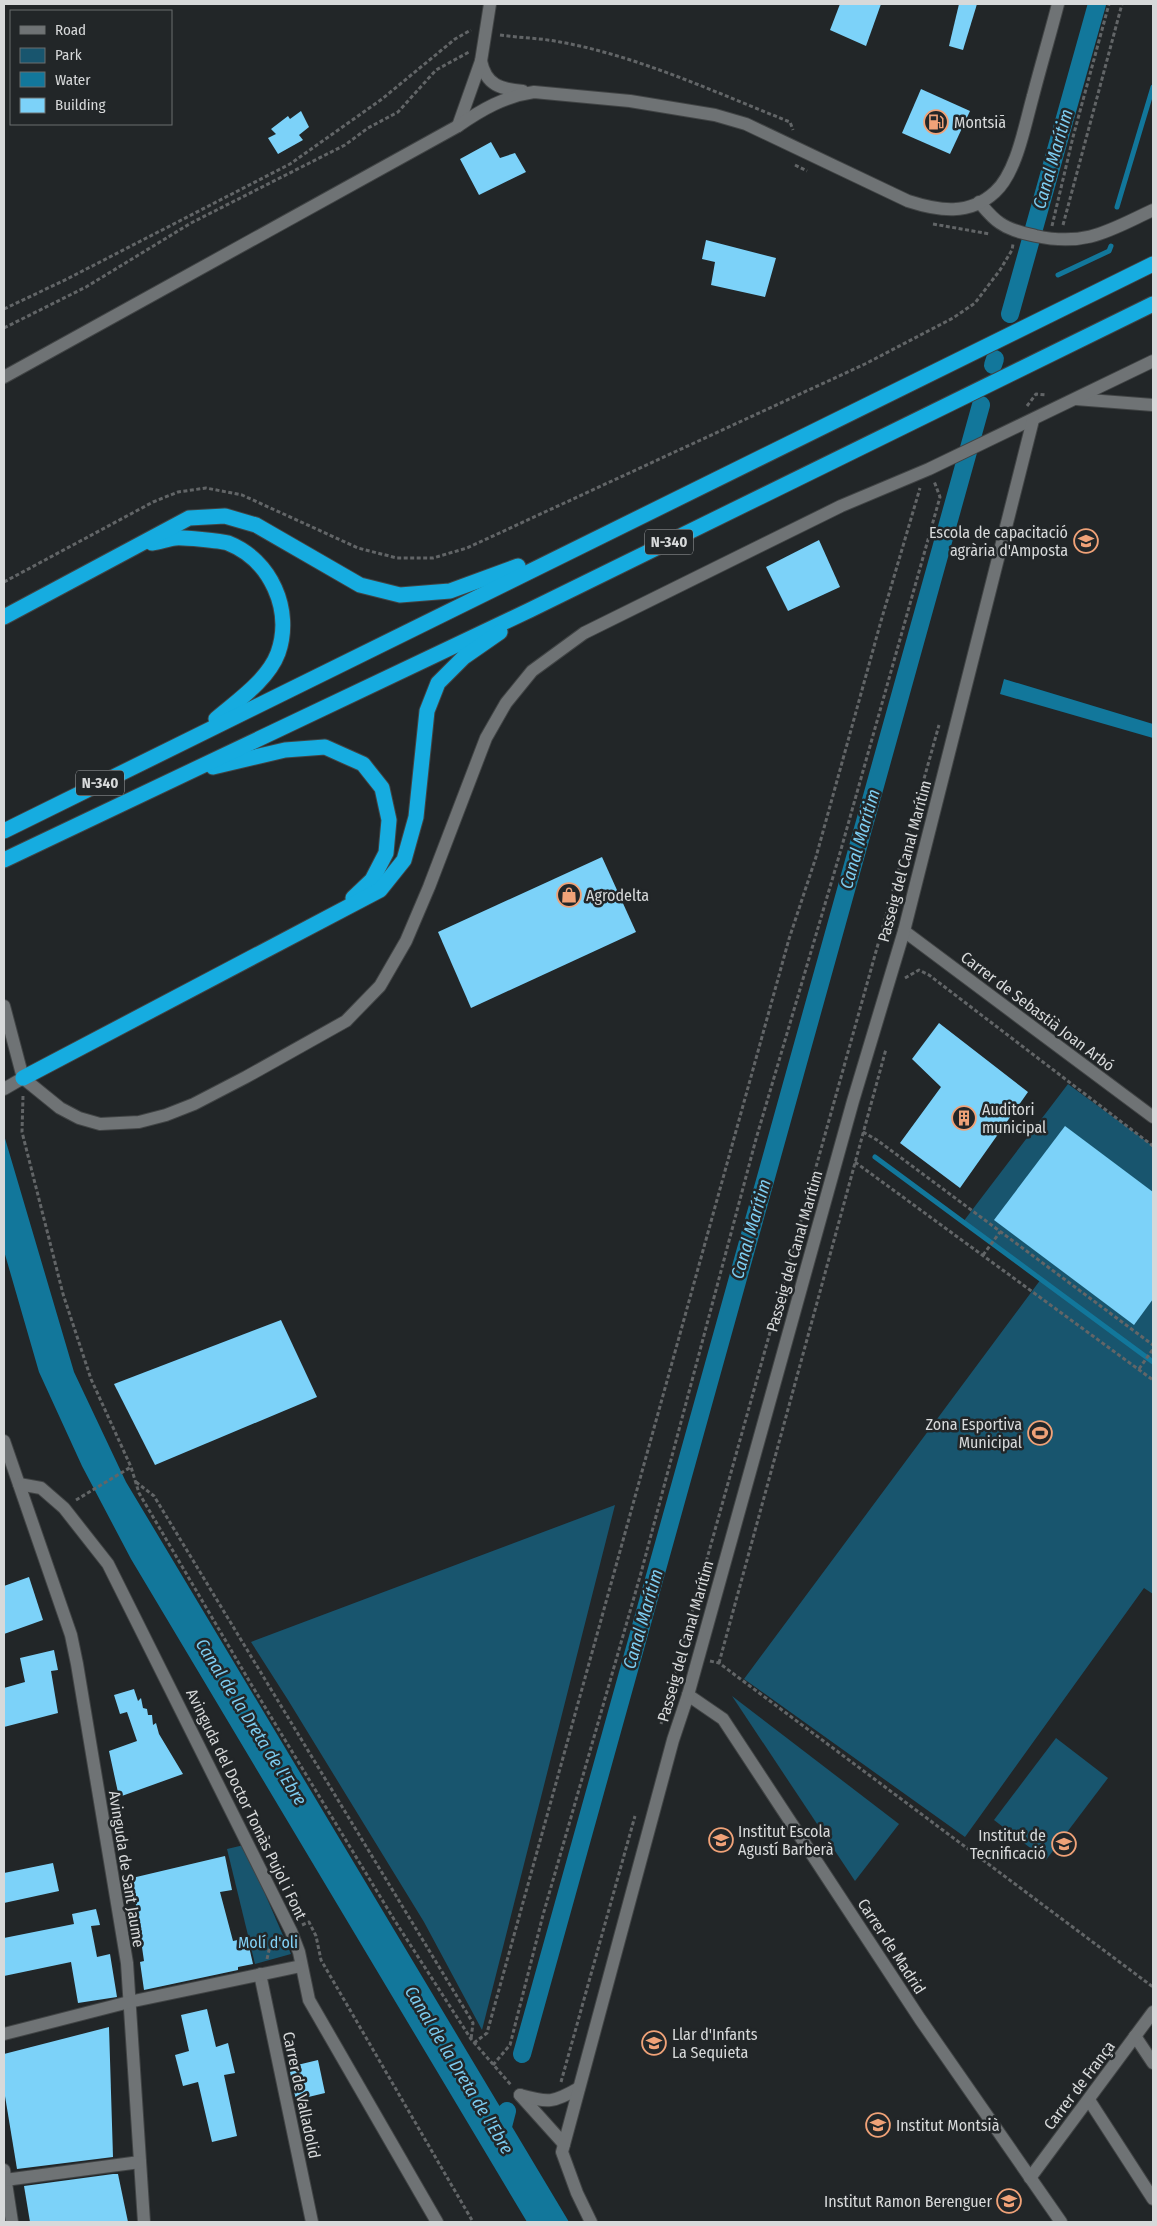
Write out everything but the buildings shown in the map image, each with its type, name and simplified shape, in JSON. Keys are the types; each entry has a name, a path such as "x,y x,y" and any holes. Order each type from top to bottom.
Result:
{"highway":[{"name":"N-340","path":"4,831 590,540 1153,264"},
{"name":"N-340","path":"4,860 530,610 1153,304"},
{"path":"4,617 189,518 225,516 256,525 360,585 400,595 450,591 590,540"},
{"path":"134,548 177,538 227,543 259,563 274,584 284,620 278,654 259,683 197,735"},
{"path":"23,1078 380,890 404,860 416,817 427,711 438,683 464,657 530,610"},
{"path":"182,774 285,750 325,747 363,764 382,788 390,820 386,853 372,880 339,911"}],"street":[{"path":"458,126 481,60 490,4"},
{"path":"481,60 483,70 499,87 630,101 715,115 746,124 908,201 932,208 948,210 964,208 979,202 996,192 1005,180 1016,155 1058,4"},
{"path":"4,376 458,126 478,112 518,94 534,92"},
{"path":"979,202 1000,223 1020,233 1078,240 1100,235 1153,210"},
{"path":"4,1006 23,1078 60,1108 79,1118 100,1124 139,1122 166,1115 194,1104 246,1078 346,1021 380,986 406,941 429,887 486,738 506,703 532,671 584,633 841,506 929,469 1153,361"},
{"path":"1073,399 1153,405"},
{"name":"Passeig del Canal Marítim","path":"563,2148 673,1740 688,1695 853,1101 904,931 1033,420"},
{"name":"Carrer de Sebastià Joan Arbó","path":"904,931 1153,1117"},
{"path":"4,1089 23,1078"},
{"name":"Avinguda de Sant Jaume","path":"4,1441 73,1644 127,1963 144,2222"},
{"name":"Avinguda del Doctor Tomàs Pujol i Font","path":"19,1484 41,1488 64,1508 108,1564 291,1931 309,2000 437,2222"},
{"name":"Carrer de Madrid","path":"688,1695 723,1719 920,2019 1061,2222"},
{"path":"4,2034 129,2002 301,1966"},
{"name":"Carrer de Valladolid","path":"260,1974 312,2222"},
{"name":"Carrer de França","path":"1030,2178 1153,2012"},
{"path":"1136,2036 1153,2063"},
{"path":"520,2095 548,2102 579,2088"},
{"path":"520,2095 563,2148 576,2193 591,2222"},
{"path":"1089,2100 1153,2199"},
{"path":"12,2222 5,2175 140,2162"}],"path":[{"path":"1050,238 1073,137 1109,4"},
{"path":"1050,238 1122,4"},
{"path":"4,309 290,164 382,100 455,39 470,30 485,38 436,70 398,112 368,128 345,145 191,223 86,287 4,328"},
{"path":"4,582 153,502 178,492 206,488 242,494 358,548 397,558 433,558 467,548 865,364 953,318 975,303 1000,270 1020,233"},
{"path":"474,2043 487,2033 789,939 816,857 918,494 929,469"},
{"path":"493,2065 510,2045 543,1915 641,1573 756,1139 840,853 940,497 929,469"},
{"path":"660,1729 939,724"},
{"path":"903,987 905,978 919,970 929,975 1153,1146"},
{"path":"719,1663 888,1041"},
{"path":"23,1078 22,1132 63,1294 91,1379 131,1466 139,1493 251,1684 395,1921 471,2039 520,2095"},
{"path":"863,1132 877,1140 1153,1347 1139,1369"},
{"path":"855,1162 1153,1380"},
{"path":"984,1256 1000,1232"},
{"path":"91,1492 131,1466"},
{"path":"135,1481 154,1496 473,2023 471,2039"},
{"path":"681,1652 719,1663 1153,1987"},
{"path":"556,2100 636,1814"},
{"path":"260,1974 269,1957 272,1943 277,1938 309,1922 316,1936 321,1960 473,2222"}],"green space":[{"name":"Zona Esportiva Municipal","path":"1068,1084 1153,1146 1153,1594 1144,1588 965,1837 744,1679 1041,1279 963,1222"},
{"path":"615,1505 482,2030 424,1922 251,1642"},
{"path":"732,1696 899,1824 855,1881"},
{"path":"1056,1738 1108,1778 1046,1860 994,1820"},
{"name":"Molí d'oli","path":"244,1845 291,1954 255,1964 227,1849"}],"water":[{"path":"1004,679 1153,724 1153,738 1000,694"},
{"name":"Canal de la Dreta de l'Ebre","path":"4,1135 74,1372 126,1482 569,2222 527,2222 131,1559 82,1466 39,1372 4,1251"}],"waterway":[{"name":"Canal Marítim","path":"1010,314 1097,4"},
{"path":"1117,207 1153,87"},
{"path":"1058,275 1109,251 1111,246"},
{"name":"Canal Marítim","path":"993,365 995,359"},
{"name":"Canal Marítim","path":"522,2054 981,405"},
{"name":"Canal Marítim","path":"780,1122 787,1124"},
{"path":"875,1157 1153,1362"},
{"name":"Canal Marítim","path":"500,2138 507,2111"}],"place":[{"name":"Montsiā","path":"936,122"},
{"name":"Escola de capacitació agrària d'Amposta","path":"1086,541"},
{"name":"Agrodelta","path":"569,895"},
{"name":"Auditori municipal","path":"964,1118"},
{"name":"Zona Esportiva Municipal","path":"1040,1433"},
{"name":"Institut Escola Agustí Barberà","path":"721,1840"},
{"name":"Institut de Tecnificació","path":"1064,1844"},
{"name":"Llar d'Infants La Sequieta","path":"654,2043"},
{"name":"Institut Montsià","path":"878,2125"},
{"name":"Institut Ramon Berenguer","path":"1009,2201"}]}
